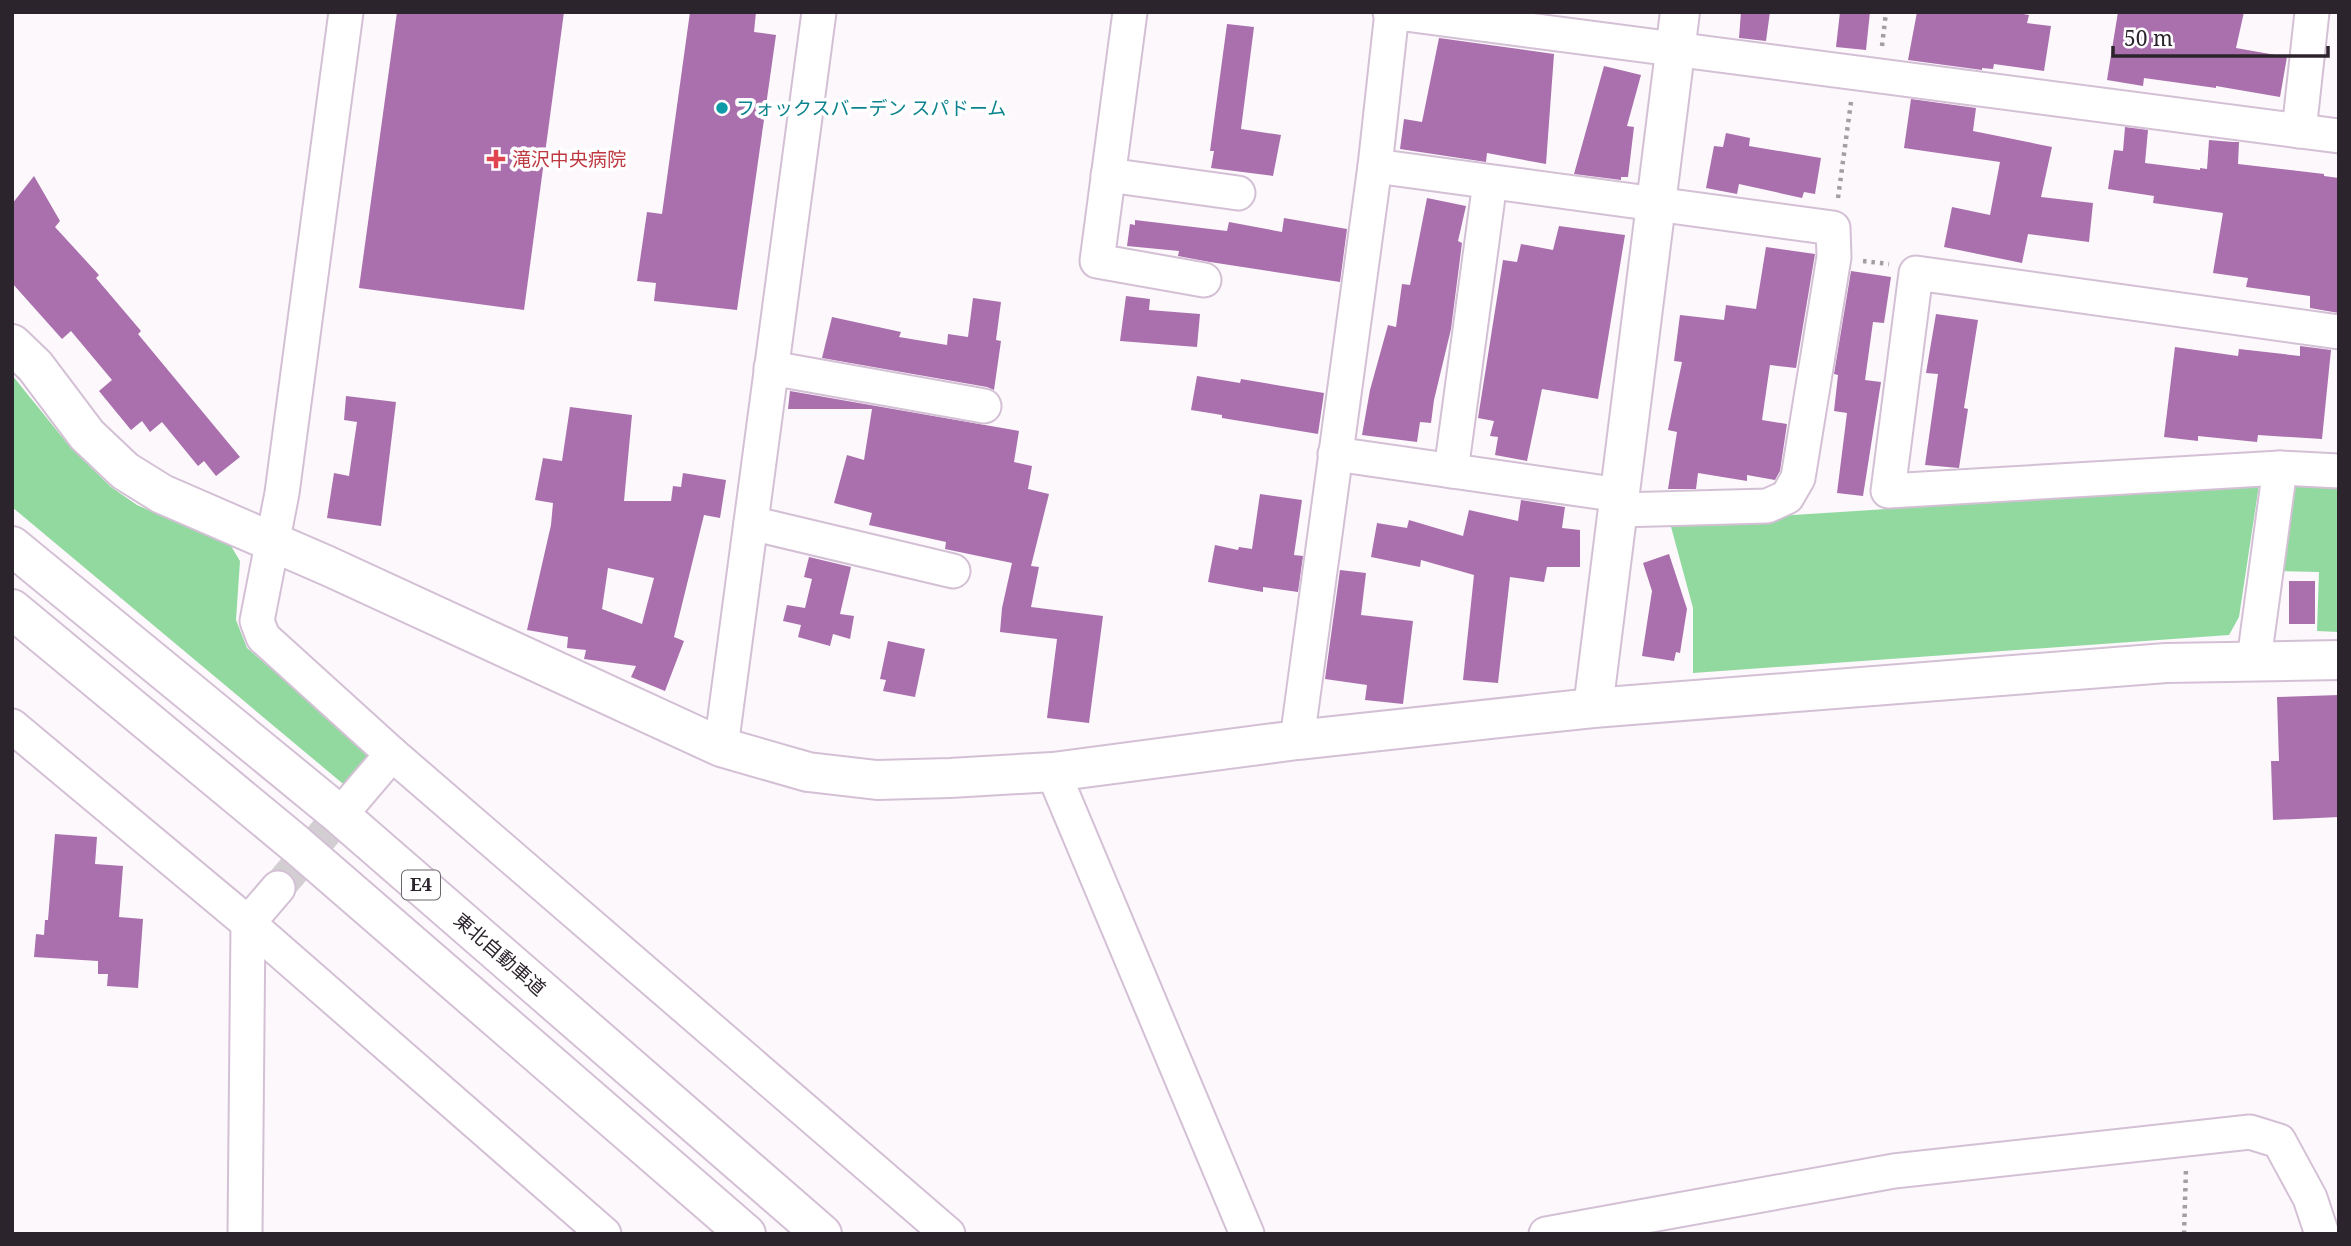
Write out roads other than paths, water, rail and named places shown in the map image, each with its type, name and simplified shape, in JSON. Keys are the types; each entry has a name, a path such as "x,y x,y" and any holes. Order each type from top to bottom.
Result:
{"main road":[{"path":"1593,708 1680,12"},
{"path":"12,344 35,366 87,435 125,471 162,494 271,541 721,747 808,772 877,780 1053,772 1297,740 1593,708 2166,663 2339,660"},
{"name":"東北自動車道","path":"12,546 335,811 822,1234"},
{"name":"E4","path":"12,609 297,845 746,1234"}],"street":[{"path":"346,12 282,493 257,621 263,638 391,754 948,1234"},
{"path":"721,747 819,12"},
{"path":"1130,12 1097,261 1204,280"},
{"path":"1297,740 1375,166 1391,12 2339,136"},
{"path":"2299,131 2312,12"},
{"path":"1335,454 1451,471 1619,502 1767,506 1787,497 1798,478 1834,243 1657,204 1375,166"},
{"path":"1108,175 1238,193"},
{"path":"1451,471 1490,181"},
{"path":"2339,332 1916,273 1888,491 2280,468 2339,471"},
{"path":"771,368 984,406"},
{"path":"2254,660 2280,468"},
{"path":"751,523 953,571"},
{"path":"12,726 248,923 604,1234"},
{"path":"352,801 391,754"},
{"path":"1053,772 1247,1234"},
{"path":"245,1234 248,923 278,888"},
{"path":"1546,1234 1894,1171 2250,1132 2279,1141 2310,1198 2322,1234"}],"tunnel":[{"path":"278,888 352,801"}],"place":[{"name":"フォックスバーデン スパドーム","path":"722,108"},
{"name":"滝沢中央病院","path":"496,159"}]}
